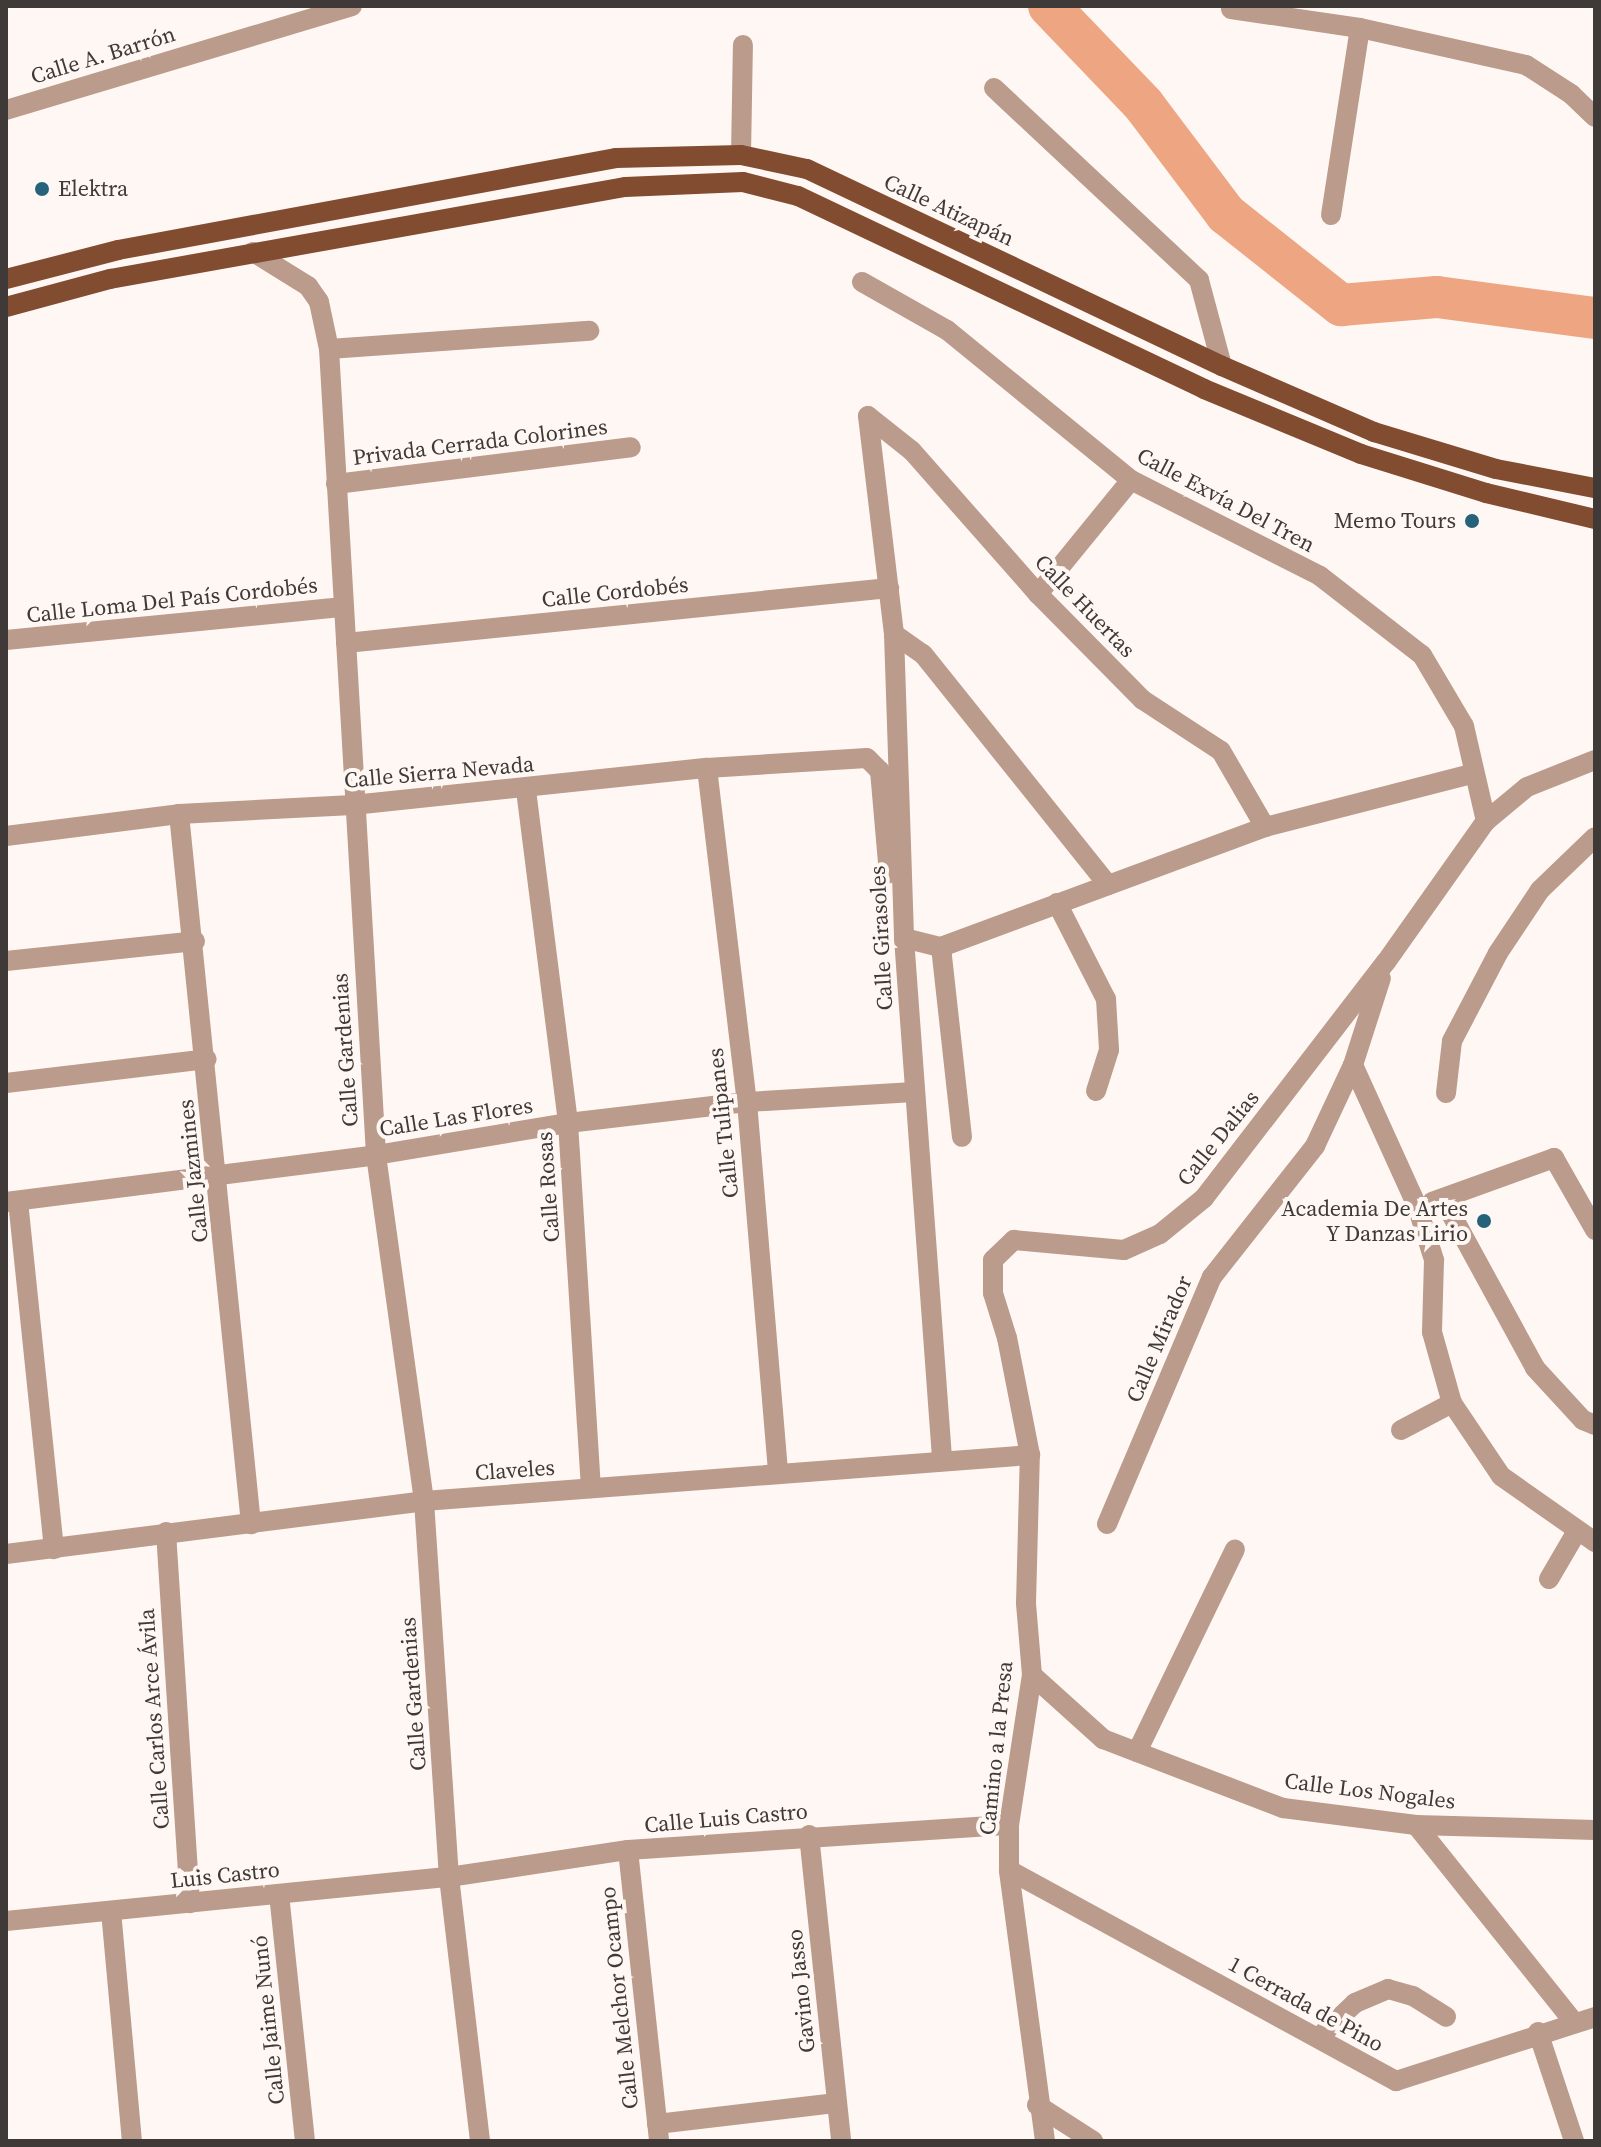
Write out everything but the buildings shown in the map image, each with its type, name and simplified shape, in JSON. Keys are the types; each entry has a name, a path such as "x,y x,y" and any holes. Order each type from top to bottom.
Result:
{"main road":[{"name":"Calle Atizapán","path":"6,279 118,250 616,158 741,155 807,169 1222,366 1374,432 1496,469 1595,488"},
{"path":"6,307 110,279 625,187 743,182 798,196 1204,389 1361,454 1595,519"}],"street":[{"name":"Calle A. Barrón","path":"6,110 352,6"},
{"path":"1231,9 1360,28 1526,65 1571,94 1595,117"},
{"path":"1331,215 1360,28"},
{"path":"741,155 743,45"},
{"path":"994,88 1199,280 1222,366"},
{"name":"Calle Gardenias","path":"253,252 308,286 319,302 329,349 353,805 376,1155 424,1501 449,1877 480,2141"},
{"name":"Calle Exvía Del Tren","path":"862,282 947,330 1131,480 1320,576 1422,655 1464,726 1472,774 1486,821"},
{"path":"329,349 589,331"},
{"name":"Calle Girasoles","path":"868,416 894,634 904,938 942,1458"},
{"name":"Calle Huertas","path":"868,416 912,451 1038,594 1143,700 1221,751 1265,827"},
{"name":"Privada Cerrada Colorines","path":"336,484 631,447"},
{"path":"1038,594 1131,480"},
{"name":"Calle Cordobés","path":"346,643 889,588"},
{"name":"Calle Loma Del País Cordobés","path":"6,640 343,607"},
{"path":"894,634 923,654 1108,885"},
{"name":"Calle Sierra Nevada","path":"6,836 179,814 353,805 526,790 707,768 867,758 876,762 891,891 902,903"},
{"path":"1386,962 1486,821 1527,787 1595,760"},
{"name":"Calle Tulipanes","path":"707,768 747,1102 778,1474"},
{"path":"904,938 941,947 1265,827 1472,774"},
{"name":"Calle Rosas","path":"526,790 568,1123 591,1488"},
{"name":"Calle Jazmines","path":"179,814 207,1059 251,1524"},
{"path":"1446,1093 1452,1041 1498,953 1540,890 1595,837"},
{"path":"1057,903 1106,999 1109,1050 1096,1091"},
{"path":"6,961 195,941"},
{"path":"941,947 962,1137"},
{"name":"Calle Mirador","path":"1107,1524 1212,1277 1315,1146 1353,1065 1386,962"},
{"name":"Calle Dalias","path":"1030,1455 1007,1338 993,1293 993,1260 1014,1240 1124,1250 1160,1234 1204,1198 1386,962"},
{"path":"6,1083 207,1059"},
{"path":"1353,1065 1417,1206 1434,1260 1432,1332 1452,1403 1501,1476 1586,1537 1549,1579"},
{"name":"Calle Las Flores","path":"12,1202 376,1155 568,1123 747,1102 914,1092"},
{"path":"1417,1206 1554,1158 1595,1230"},
{"path":"1443,1199 1535,1368 1583,1420 1595,1425"},
{"path":"12,1202 54,1549"},
{"path":"1401,1430 1452,1403"},
{"name":"Claveles","path":"6,1554 424,1501 942,1458 1030,1455"},
{"name":"Camino a la Presa","path":"1030,1455 1026,1603 1032,1675 1009,1825 1009,1870 1037,2105 1045,2141"},
{"name":"Calle Carlos Arce Ávila","path":"166,1532 190,1903"},
{"path":"1137,1752 1235,1549"},
{"name":"Calle Los Nogales","path":"1032,1675 1103,1739 1283,1808 1416,1825 1595,1830"},
{"name":"Calle Luis Castro","path":"449,1877 628,1850 809,1835 1009,1825"},
{"path":"1416,1825 1574,2022"},
{"name":"Gavino Jasso","path":"809,1835 841,2141"},
{"name":"Calle Melchor Ocampo","path":"628,1850 658,2133"},
{"name":"1 Cerrada de Pino","path":"1009,1870 1396,2081 1538,2032 1595,2017"},
{"name":"Luis Castro","path":"6,1921 449,1877"},
{"name":"Calle Jaime Nunó","path":"279,1894 305,2141"},
{"path":"111,1911 132,2141"},
{"path":"1318,2038 1355,2003 1388,1989 1413,1996 1446,2017"},
{"path":"1538,2032 1574,2141"},
{"path":"658,2133 837,2103"},
{"path":"1037,2105 1093,2141"}],"waterway":[{"path":"1049,6 1143,104 1226,214 1341,305 1437,297 1595,318"}],"place":[{"name":"Elektra","path":"42,189"},
{"name":"Memo Tours","path":"1472,521"},
{"name":"Academia De Artes Y Danzas Lirio","path":"1484,1221"}]}
